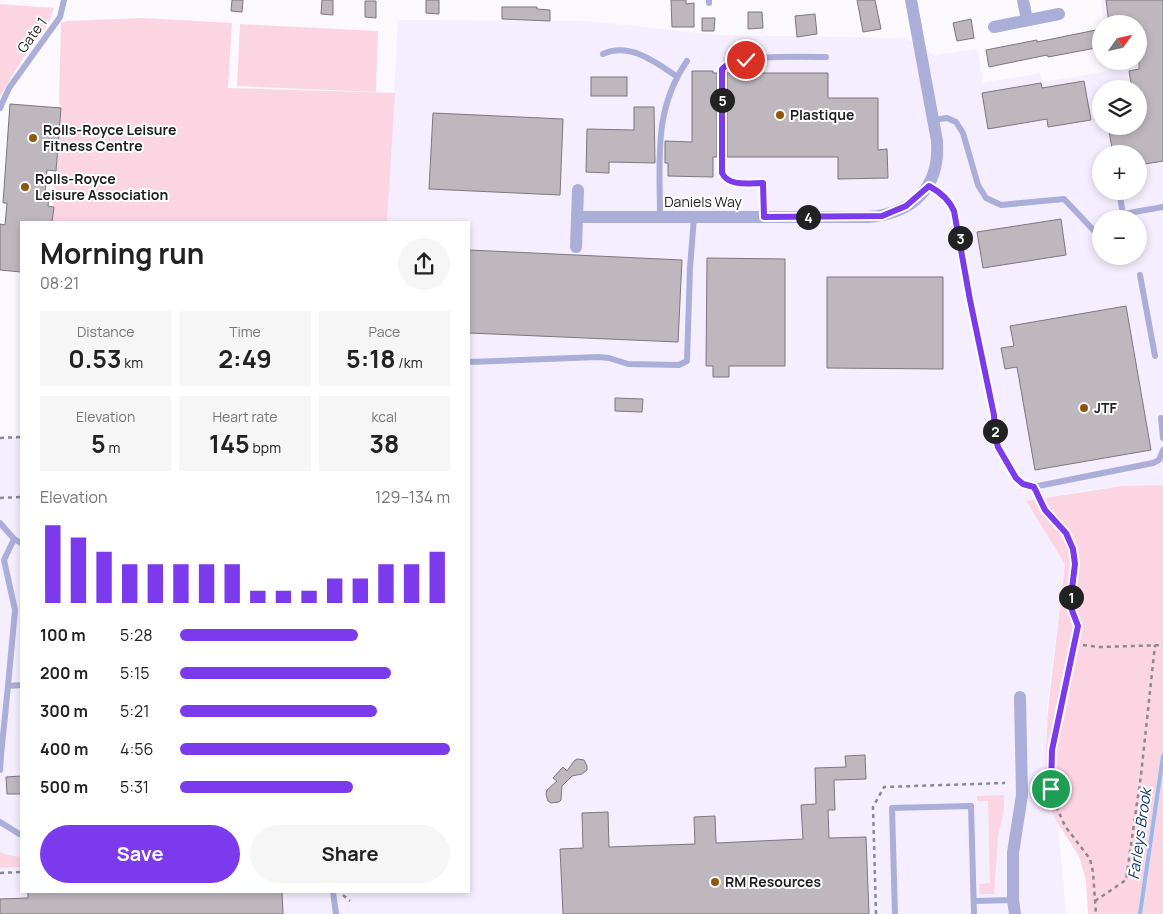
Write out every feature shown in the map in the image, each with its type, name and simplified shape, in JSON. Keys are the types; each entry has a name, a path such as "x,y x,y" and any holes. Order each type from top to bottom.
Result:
{"street":[{"name":"Daniels Way","path":"577,217 882,216 906,206 919,197 929,186 937,163 937,141 911,0"},
{"path":"1023,0 1027,20"},
{"path":"994,27 1059,14"},
{"path":"576,247 578,190"},
{"path":"1015,914 1013,900 1013,853 1022,794 1020,697"}],"lane":[{"name":"Gate 1","path":"0,108 9,88 60,17 64,0"},
{"path":"604,54 611,51 632,51 676,76"},
{"path":"764,217 763,183 732,183 722,173 722,69 727,65 750,59 826,57"},
{"path":"660,217 660,129 673,83 687,61"},
{"path":"933,120 948,118 956,122 964,133 978,185 986,198 1001,205 1064,199 1092,229"},
{"path":"929,186 947,200 957,221 970,300 994,415 995,436 998,447 1016,478 1023,484 1034,487 1153,463 1159,460 1163,450"},
{"path":"1121,200 1123,214 1163,207"},
{"path":"470,362 598,357 609,358 628,364 679,366 685,364 687,361 690,268 694,217"},
{"path":"1140,275 1155,356"},
{"path":"1162,418 1163,438"},
{"path":"0,523 14,539 20,542"},
{"path":"0,770 15,610 4,560 14,539"},
{"path":"8,686 20,685"},
{"path":"895,914 892,808 971,806 974,914"},
{"path":"0,822 20,834"},
{"path":"334,893 336,914"},
{"path":"974,901 1013,900"}],"path":[{"path":"0,438 20,437"},
{"path":"1034,487 1045,510 1066,533 1073,549 1075,564 1070,605 1078,626 1052,750 1051,789 1053,799 1065,826 1090,860 1093,872 1096,914"},
{"path":"0,498 20,497"},
{"path":"1075,644 1099,647 1163,645"},
{"path":"1095,901 1126,880 1141,775 1155,645"},
{"path":"0,873 20,872"}],"shaded area":[{"path":"1101,0 1163,0 1163,485 1121,486 1088,490 1026,502 1065,564 1047,708 1066,914 0,914 0,438 20,437 20,893 470,893 470,221 387,221 398,20 588,21 717,35 905,38 935,55 978,49 983,83 1040,73 1042,82 1110,71 1148,70 1148,15 1103,15"},
{"path":"0,4 54,8 48,25 25,55 0,96"},
{"path":"144,18 232,23 228,88 395,93 387,221 52,221 61,108 59,102 61,23 67,21"},
{"path":"240,24 378,31 376,92 237,86"},
{"path":"1163,485 1163,914 1088,914 1086,881 1079,856 1055,819 1046,793 1048,710 1065,564 1026,501 1121,486"},
{"path":"1004,795 1004,809 998,837 994,894 980,894 979,884 990,883 988,801 977,801 977,796"},
{"path":"0,852 20,857 20,867 0,868"}],"building":[{"path":"232,0 243,0 242,12 231,11"},
{"path":"322,0 333,0 333,15 321,14"},
{"path":"426,0 439,0 439,14 426,13"},
{"path":"671,0 686,0 686,4 694,3 694,27 672,27"},
{"path":"857,0 875,0 881,29 863,32"},
{"path":"1106,0 1163,0 1163,161 1147,164 1147,145 1111,145 1110,135 1147,135 1147,80 1130,80 1129,71 1148,70 1148,15 1108,15"},
{"path":"365,1 376,1 376,18 365,17"},
{"path":"502,7 537,7 537,9 550,10 550,21 502,19"},
{"path":"748,12 762,12 763,28 748,29"},
{"path":"815,14 817,34 797,37 795,16"},
{"path":"702,18 715,18 714,31 702,31"},
{"path":"971,19 974,38 957,41 953,23"},
{"path":"1092,31 1092,49 1048,57 1047,55 989,67 986,50 1037,40 1037,42"},
{"path":"692,71 713,71 713,73 717,73 717,157 713,157 713,177 668,176 668,163 665,163 665,141 692,142"},
{"name":"Plastique","path":"727,73 828,73 828,98 878,98 878,150 887,149 888,178 838,179 838,157 727,157"},
{"path":"591,77 627,77 627,96 591,96"},
{"path":"1084,81 1091,120 1048,127 1047,119 988,129 982,93 1041,83 1042,88"},
{"path":"10,104 61,108 56,171 47,170 45,196 49,196 48,206 54,207 52,221 20,221 20,272 0,270 0,224 5,225 7,203 3,203"},
{"path":"634,107 654,107 655,163 609,162 609,173 586,172 587,129 634,130"},
{"path":"433,113 563,119 560,195 429,189"},
{"path":"1061,219 1066,255 983,268 977,232"},
{"path":"470,250 682,260 678,342 470,333"},
{"path":"707,258 785,259 785,366 729,366 729,377 713,377 713,366 706,366"},
{"path":"827,277 943,277 943,369 827,368"},
{"name":"JTF","path":"1126,306 1151,450 1035,470 1017,367 1005,369 1001,348 1014,346 1010,326"},
{"path":"615,398 643,399 642,412 615,411"},
{"name":"RM Resources","path":"865,755 866,779 834,780 835,810 828,810 829,838 866,837 869,914 563,914 560,849 583,848 582,813 608,812 609,847 695,844 694,817 715,816 716,843 803,839 801,805 816,804 815,768 846,767 845,756"},
{"path":"577,759 584,760 587,770 582,774 572,776 562,786 561,800 551,803 548,801 546,794 547,790 557,781 553,778 563,767 567,771"},
{"path":"20,776 20,794 7,794 6,777"},
{"path":"28,893 282,893 283,914 0,914 0,899 28,898"}],"waterway":[{"name":"Farleys Brook","path":"1140,914 1163,756"}],"place":[{"name":"Plastique","path":"780,115"},
{"name":"Rolls-Royce Leisure Fitness Centre","path":"33,138"},
{"name":"Rolls-Royce Leisure Association","path":"25,187"},
{"name":"JTF","path":"1084,408"},
{"name":"RM Resources","path":"715,882"}],"route":[{"path":"746,60 724,66 722,69 722,173 732,183 763,183 764,217 882,216 906,206 929,186 943,195 954,211 994,415 995,436 998,447 1016,478 1023,484 1034,487 1045,510 1066,533 1073,549 1075,564 1070,605 1078,626 1052,750 1051,789"}]}
